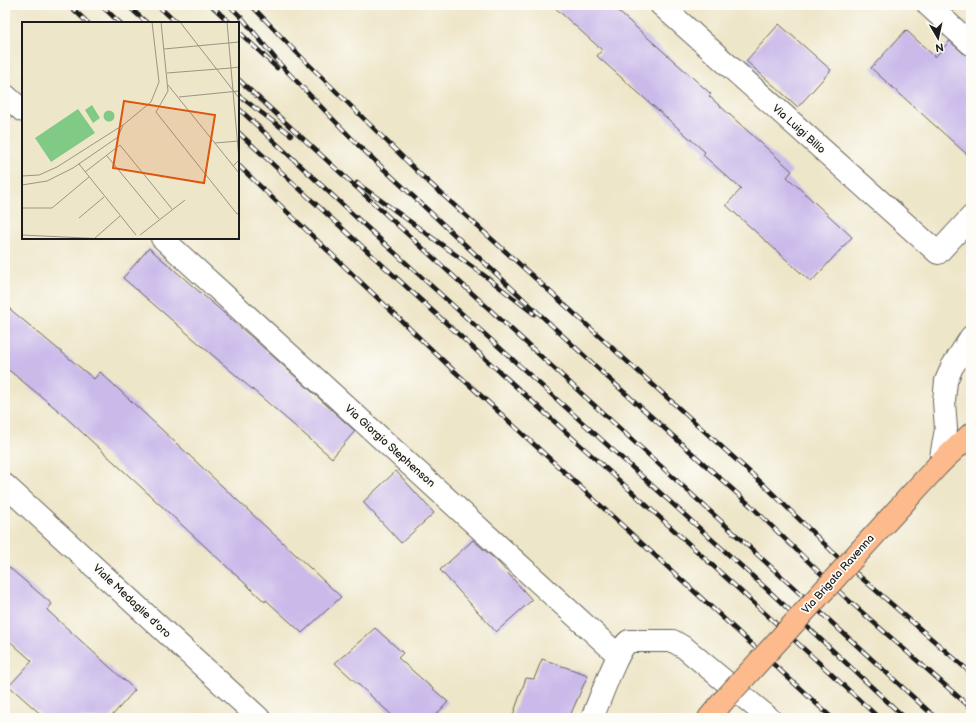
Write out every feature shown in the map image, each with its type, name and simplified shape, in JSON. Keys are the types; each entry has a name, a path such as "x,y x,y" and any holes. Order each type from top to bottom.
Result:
{"main road":[{"name":"Via Brigata Ravenna","path":"709,718 940,463 971,434"}],"street":[{"name":"Via Luigi Bilio","path":"660,5 938,253 971,217"},
{"path":"928,5 971,44"},
{"path":"5,95 22,110"},
{"name":"Via Giorgio Stephenson","path":"163,239 618,655"},
{"path":"940,463 946,429 944,401 946,381 952,367 971,337"},
{"name":"Viale Medaglie d'oro","path":"5,485 259,718"},
{"path":"592,718 618,655 625,642 658,640 674,641 699,659 769,718"}],"building":[{"path":"552,5 611,5 711,94 709,96 792,171 787,177 852,237 811,282 726,205 741,189 703,155 705,152 597,56 602,50"},
{"path":"779,24 831,70 798,107 746,61"},
{"path":"906,30 935,57 950,41 963,53 971,56 971,158 871,68"},
{"path":"149,248 255,340 355,431 332,458 123,278"},
{"path":"5,305 94,379 100,372 341,597 302,633 266,600 265,602 59,411 5,367"},
{"path":"396,471 434,513 401,543 363,502"},
{"path":"473,540 498,562 532,600 496,632 440,570"},
{"path":"5,564 52,604 47,610 135,690 110,718 45,718 9,686 32,661 5,637"},
{"path":"375,628 403,653 398,658 448,702 433,718 395,718 335,663"},
{"path":"542,659 588,675 569,718 512,718 526,678 534,679"}],"railway":[{"path":"69,5 87,22"},
{"path":"101,5 119,22"},
{"path":"127,5 146,22"},
{"path":"157,5 176,22"},
{"path":"211,5 229,22"},
{"path":"229,5 243,19 278,62 358,145 605,375 751,506 847,599 971,708"},
{"path":"251,5 291,47 423,177 764,485 842,561 971,673"},
{"path":"239,32 277,68"},
{"path":"239,80 936,718"},
{"path":"239,96 291,135"},
{"path":"239,109 385,244 770,592 905,718"},
{"path":"239,133 879,718"},
{"path":"239,166 452,369 832,718"},
{"path":"357,183 485,276 534,314"}]}
